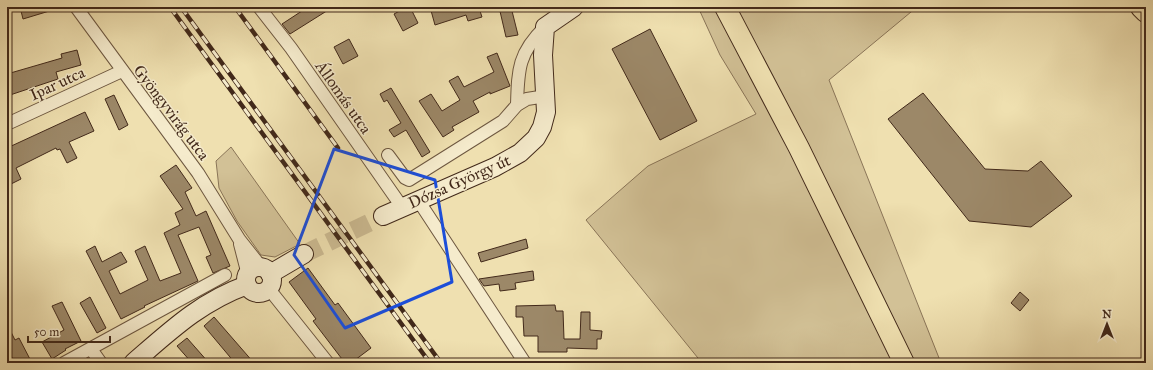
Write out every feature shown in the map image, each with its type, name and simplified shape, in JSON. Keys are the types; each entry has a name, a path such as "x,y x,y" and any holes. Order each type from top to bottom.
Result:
{"highway":[{"path":"1142,7 1146,11"}],"main road":[{"path":"726,7 799,148 904,363"}],"street":[{"name":"Gyöngyvirág utca","path":"76,7 198,173 239,239 259,278"},
{"name":"Állomás utca","path":"259,7 410,203 525,363"},
{"path":"517,105 518,74 523,54 532,39 545,27 574,7"},
{"name":"Dózsa György út","path":"383,216 495,166 520,153 536,138 542,127 546,112 543,55 545,27"},
{"name":"Ipar utca","path":"7,124 122,71"},
{"name":"Dózsa György út","path":"388,155 405,178 410,180 503,121 517,105 527,99 546,96"},
{"path":"64,363 202,297 223,294 259,278 304,254"},
{"path":"133,363 177,326 202,297 225,275"},
{"path":"259,278 328,363"},
{"path":"91,349 101,363"}],"highlighted area":[{"path":"334,149 435,180 452,282 345,328 294,255"}],"shaded area":[{"path":"698,7 917,7 829,80 941,363 702,363 586,220 648,166 756,114 720,55"},
{"path":"231,147 300,244 275,257 261,255 237,221 219,188 216,161"}],"building":[{"path":"20,7 56,7 56,9 23,19"},
{"path":"308,7 333,7 290,34 282,24"},
{"path":"407,7 410,7 418,23 403,31 394,14"},
{"path":"430,7 485,7 486,9 480,11 482,17 468,21 466,15 435,25"},
{"path":"499,7 511,7 518,35 506,37"},
{"path":"650,29 697,121 660,140 612,49"},
{"path":"349,39 358,56 343,64 334,47"},
{"path":"77,50 81,65 56,72 58,79 7,96 7,74 62,58 61,54"},
{"path":"497,53 510,86 490,94 490,92 473,101 479,112 452,127 454,130 443,137 419,101 431,94 442,111 460,100 449,81 458,76 464,87 494,72 487,57"},
{"path":"391,88 430,152 422,157 406,130 394,137 389,130 401,123 387,100 384,102 380,94"},
{"path":"923,93 985,169 1028,171 1041,161 1072,196 1031,227 969,221 888,119"},
{"path":"114,95 128,125 119,130 105,99"},
{"path":"85,112 94,131 69,142 77,158 67,163 60,149 57,150 56,148 16,168 21,179 7,186 7,148"},
{"path":"176,165 192,188 185,192 196,216 206,211 230,266 213,273 206,257 211,255 199,227 178,235 198,281 144,306 145,307 121,319 86,251 95,246 102,262 121,252 127,262 109,271 120,294 148,280 135,251 145,246 160,281 181,273 164,233 180,225 175,213 183,209 160,176"},
{"path":"526,239 528,248 481,262 478,253"},
{"path":"308,268 335,305 338,303 371,348 351,363 345,363 313,321 316,319 289,282"},
{"path":"533,271 534,280 515,283 516,289 500,291 499,284 484,286 479,279"},
{"path":"1020,292 1029,300 1020,311 1011,303"},
{"path":"90,297 106,328 97,333 80,303"},
{"path":"62,302 81,341 65,349 66,350 52,359 42,342 64,330 52,306"},
{"path":"555,305 556,311 563,311 564,339 580,339 581,312 590,312 590,330 602,331 601,339 597,339 597,349 567,348 567,352 538,352 538,336 524,336 523,317 516,317 516,306"},
{"path":"214,317 254,363 235,363 204,326"},
{"path":"7,324 15,340 19,338 32,363 15,363 7,348"},
{"path":"187,338 209,363 192,363 177,346"}],"tunnel":[{"path":"304,254 383,216"}],"railway":[{"path":"170,7 430,363"},
{"path":"181,7 441,363"},
{"path":"235,7 338,148"}]}
